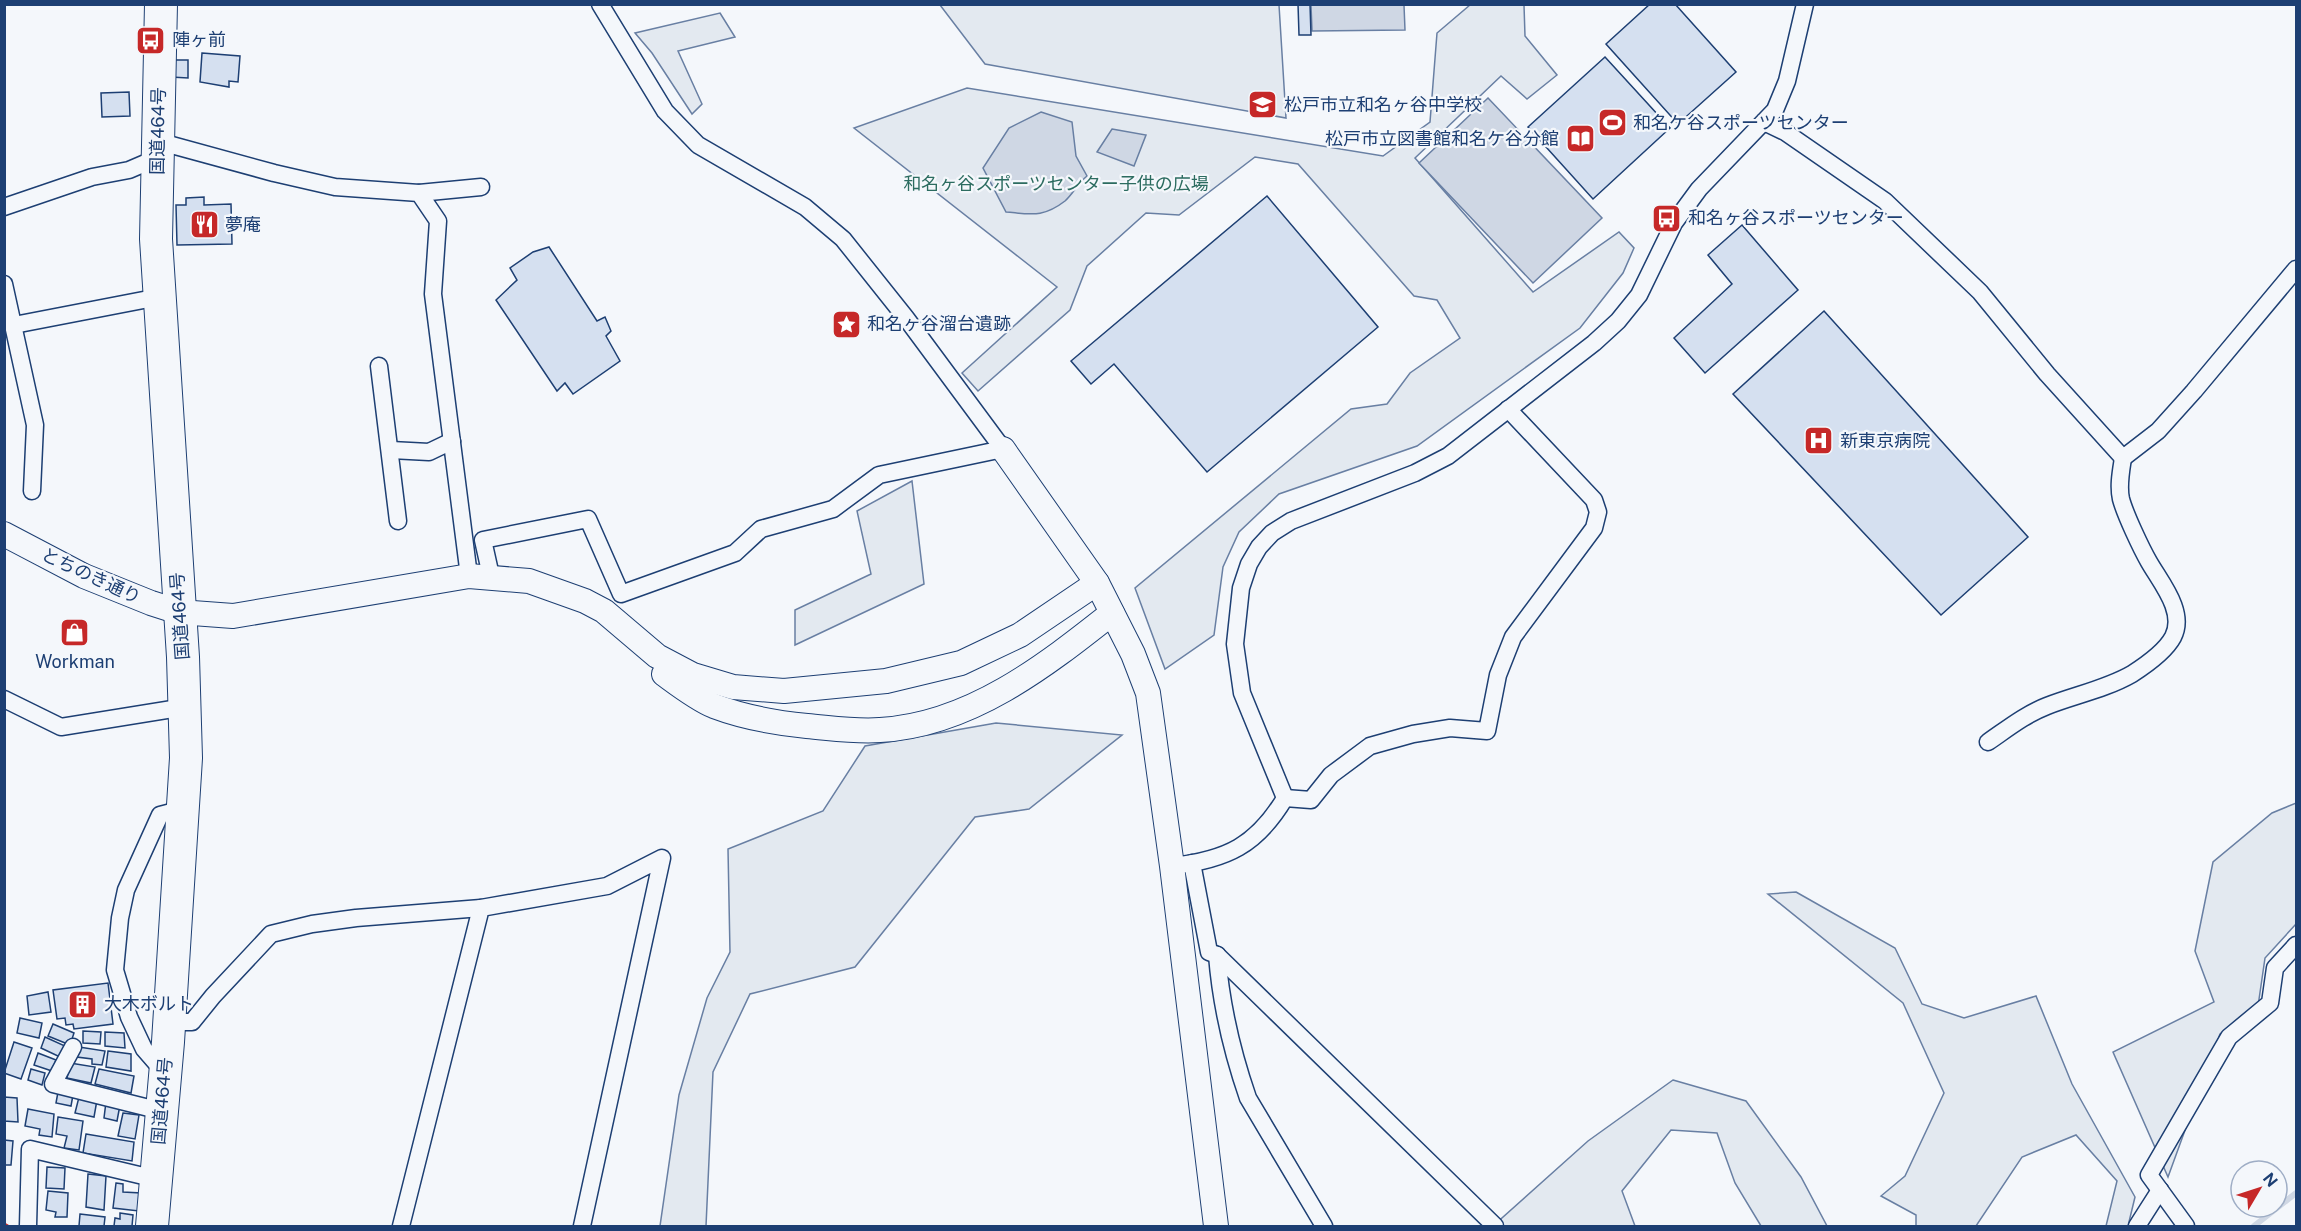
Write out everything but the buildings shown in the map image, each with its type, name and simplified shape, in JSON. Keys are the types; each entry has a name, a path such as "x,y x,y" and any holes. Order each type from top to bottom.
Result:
{"highway":[{"name":"国道464号","path":"152,1227 169,1022 186,758 185,707 156,239 161,4"}],"street":[{"path":"1285,798 1242,693 1234,644 1241,588 1249,564 1258,547 1272,532 1291,521 1415,473 1448,456 1594,343 1632,306 1674,223 1699,189 1775,110 1787,81 1805,4"},
{"path":"603,6 665,111 698,145 805,207 843,239 906,318 1003,449 1097,583 1133,654 1148,693 1182,864 1209,952 1217,955 1495,1227"},
{"path":"1764,122 1785,132 1885,201 1980,292 2047,374 2123,458"},
{"path":"4,207 92,177 129,170 157,150 335,187 418,193 481,187"},
{"path":"418,193 438,221 433,294 452,441 480,576"},
{"path":"1988,742 2025,717 2045,707 2097,690 2132,674 2159,654 2173,636 2177,618 2169,596 2148,561 2121,499 2120,480 2123,458 2165,423 2296,269"},
{"path":"4,284 35,424 32,490"},
{"path":"14,325 159,297"},
{"path":"379,366 398,522"},
{"path":"1285,798 1311,800 1332,775 1370,746 1413,734 1450,728 1487,731 1498,675 1514,637 1594,528 1598,512 1594,500 1508,409"},
{"path":"391,450 429,452 452,441"},
{"path":"480,576 483,540 588,519 621,594 735,553 761,529 832,509 879,475 1003,449"},
{"name":"とちのき通り","path":"4,534 84,576 179,612 233,616 480,576 529,581 562,592"},
{"path":"562,592 604,611 657,656 693,675 733,687 784,692 886,681 961,663 1020,635 1097,583"},
{"path":"562,592 651,664 713,706 782,724 880,730 914,725 951,715 988,698 1022,680 1112,613"},
{"path":"4,699 61,727 185,707"},
{"path":"1182,864 1235,851 1254,838 1271,821 1285,798"},
{"path":"164,1072 144,1049 129,1017 115,970 120,918 126,890 160,815 183,809"},
{"path":"169,1022 192,1022 271,934 312,924 481,908 607,886 662,858 582,1227"},
{"path":"1182,864 1216,1227"},
{"path":"401,1227 481,908"},
{"path":"2186,1227 2149,1175 2229,1037 2270,1003 2275,968 2296,945"},
{"path":"1217,955 1221,995 1240,1076 1248,1098 1324,1227"},
{"path":"73,1047 54,1084 161,1111"},
{"path":"28,1227 30,1149 156,1179"},
{"path":"2137,1227 2160,1190"}],"green space":[{"path":"940,5 1279,5 1286,118 985,64"},
{"name":"和名ヶ谷スポーツセンター子供の広場","path":"1470,5 1524,5 1525,36 1557,75 1527,99 1501,76 1415,158 1533,292 1619,232 1634,248 1623,273 1580,328 1417,446 1279,494 1239,532 1223,567 1214,635 1165,669 1135,588 1351,409 1387,404 1410,373 1460,338 1437,300 1414,296 1298,164 1255,157 1179,215 1146,213 1087,266 1070,310 978,391 962,373 1057,287 854,128 967,88 1383,156 1430,122 1437,33"},
{"path":"720,13 735,37 678,51 702,104 692,114 652,53 635,33"},
{"path":"912,481 924,584 795,645 795,610 871,574 857,511"},
{"path":"996,723 1122,735 1029,809 975,817 855,967 750,994 713,1072 706,1226 660,1226 679,1095 707,998 730,952 728,849 823,811 865,746"},
{"path":"2296,803 2296,924 2265,958 2257,1013 2220,1034 2168,1177 2113,1052 2214,1002 2195,951 2213,862 2272,813"},
{"path":"1796,892 1895,948 1922,1004 1964,1018 2036,996 2072,1084 2135,1197 2128,1226 2106,1226 2117,1181 2076,1135 2022,1157 1976,1226 1916,1226 1916,1215 1881,1196 1905,1176 1944,1093 1903,1003 1768,894"},
{"path":"1673,1080 1746,1101 1801,1177 1827,1226 1761,1226 1735,1183 1717,1133 1671,1130 1622,1191 1635,1226 1493,1226 1588,1141"}],"shaded area":[{"path":"1311,5 1404,5 1405,30 1312,31"},
{"path":"1488,98 1602,218 1533,283 1419,163"},
{"path":"1041,112 1072,122 1076,156 1087,176 1065,201 1050,210 1037,214 1006,212 983,168 1009,128"},
{"path":"1112,129 1146,135 1134,166 1097,152"}],"waterway":[{"path":"2254,1226 2296,1193"}],"power":[{"path":"4,1223 9,1226"}],"place":[{"name":"陣ヶ前","path":"151,40"},
{"name":"松戸市立和名ヶ谷中学校","path":"1263,105"},
{"name":"和名ケ谷スポーツセンター","path":"1612,123"},
{"name":"松戸市立図書館和名ケ谷分館","path":"1580,139"},
{"name":"和名ヶ谷スポーツセンター","path":"1667,218"},
{"name":"夢庵","path":"204,225"},
{"name":"和名ヶ谷溜台遺跡","path":"846,324"},
{"name":"新東京病院","path":"1819,441"},
{"name":"Workman","path":"75,633"},
{"name":"大木ボルト","path":"83,1004"}]}
